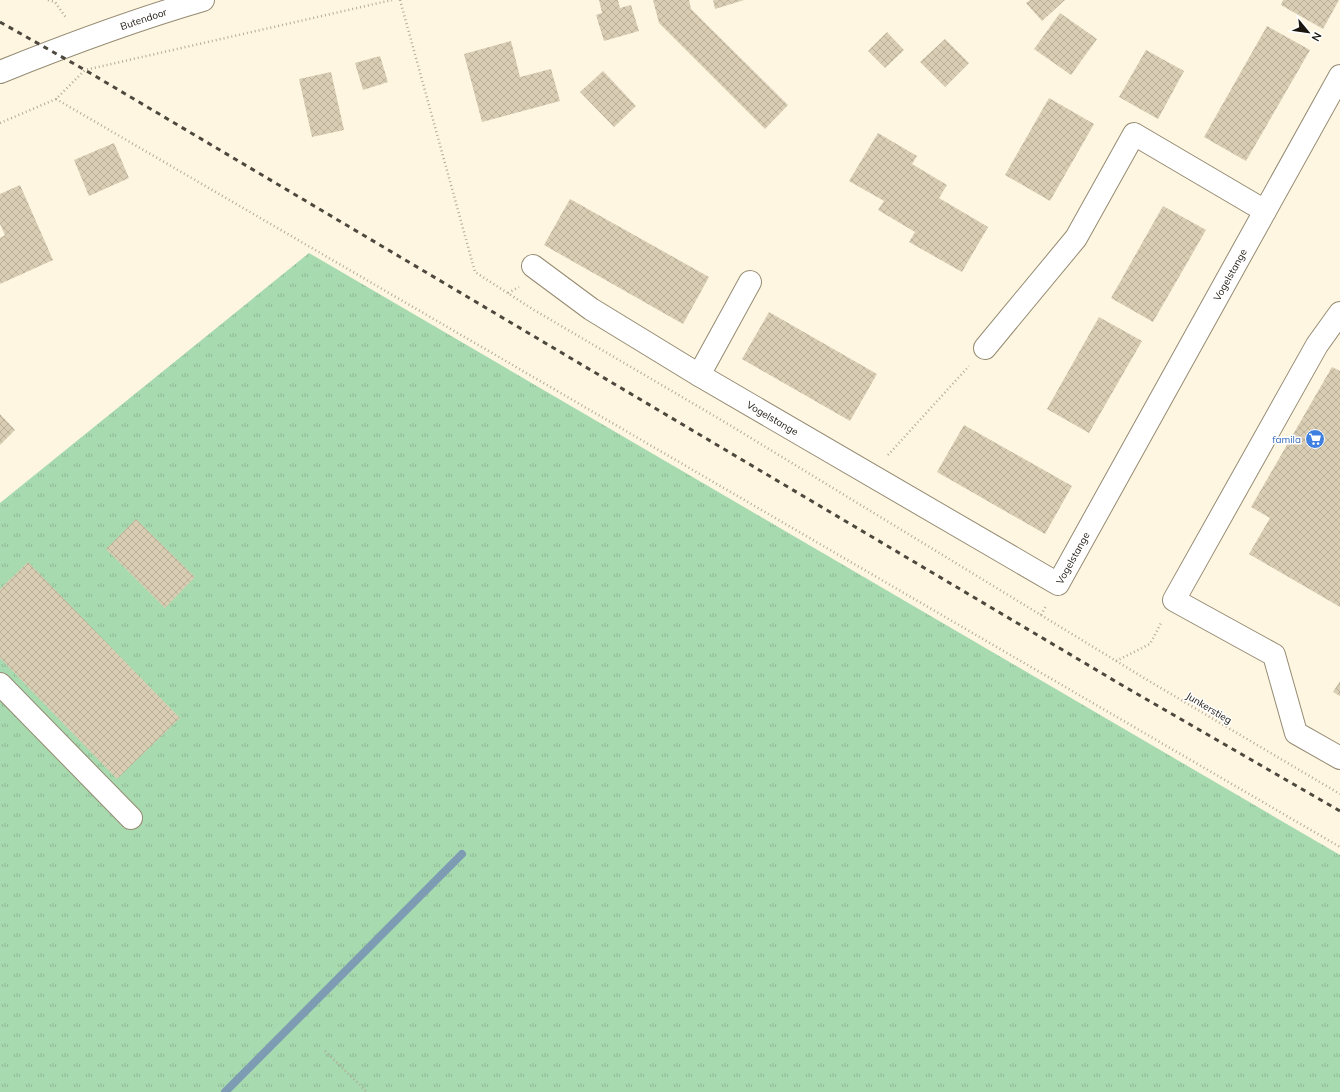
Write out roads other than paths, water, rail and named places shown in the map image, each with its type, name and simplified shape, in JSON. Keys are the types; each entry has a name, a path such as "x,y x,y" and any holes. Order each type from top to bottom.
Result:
{"street":[{"name":"Butendoor","path":"0,72 84,40 159,4 203,0"},
{"name":"Vogelstange","path":"533,266 591,309 699,375 1058,584 1340,76"},
{"path":"985,348 1076,238 1134,134 1265,211"},
{"path":"699,375 750,282"},
{"path":"1340,313 1317,346 1174,600 1274,655 1296,733 1340,758"},
{"path":"0,684 131,818"}],"waterway":[{"path":"225,1092 462,854"}],"railway":[{"path":"0,22 85,70 1120,684 1340,811"}],"place":[{"name":"famila","path":"1315,439"}]}
